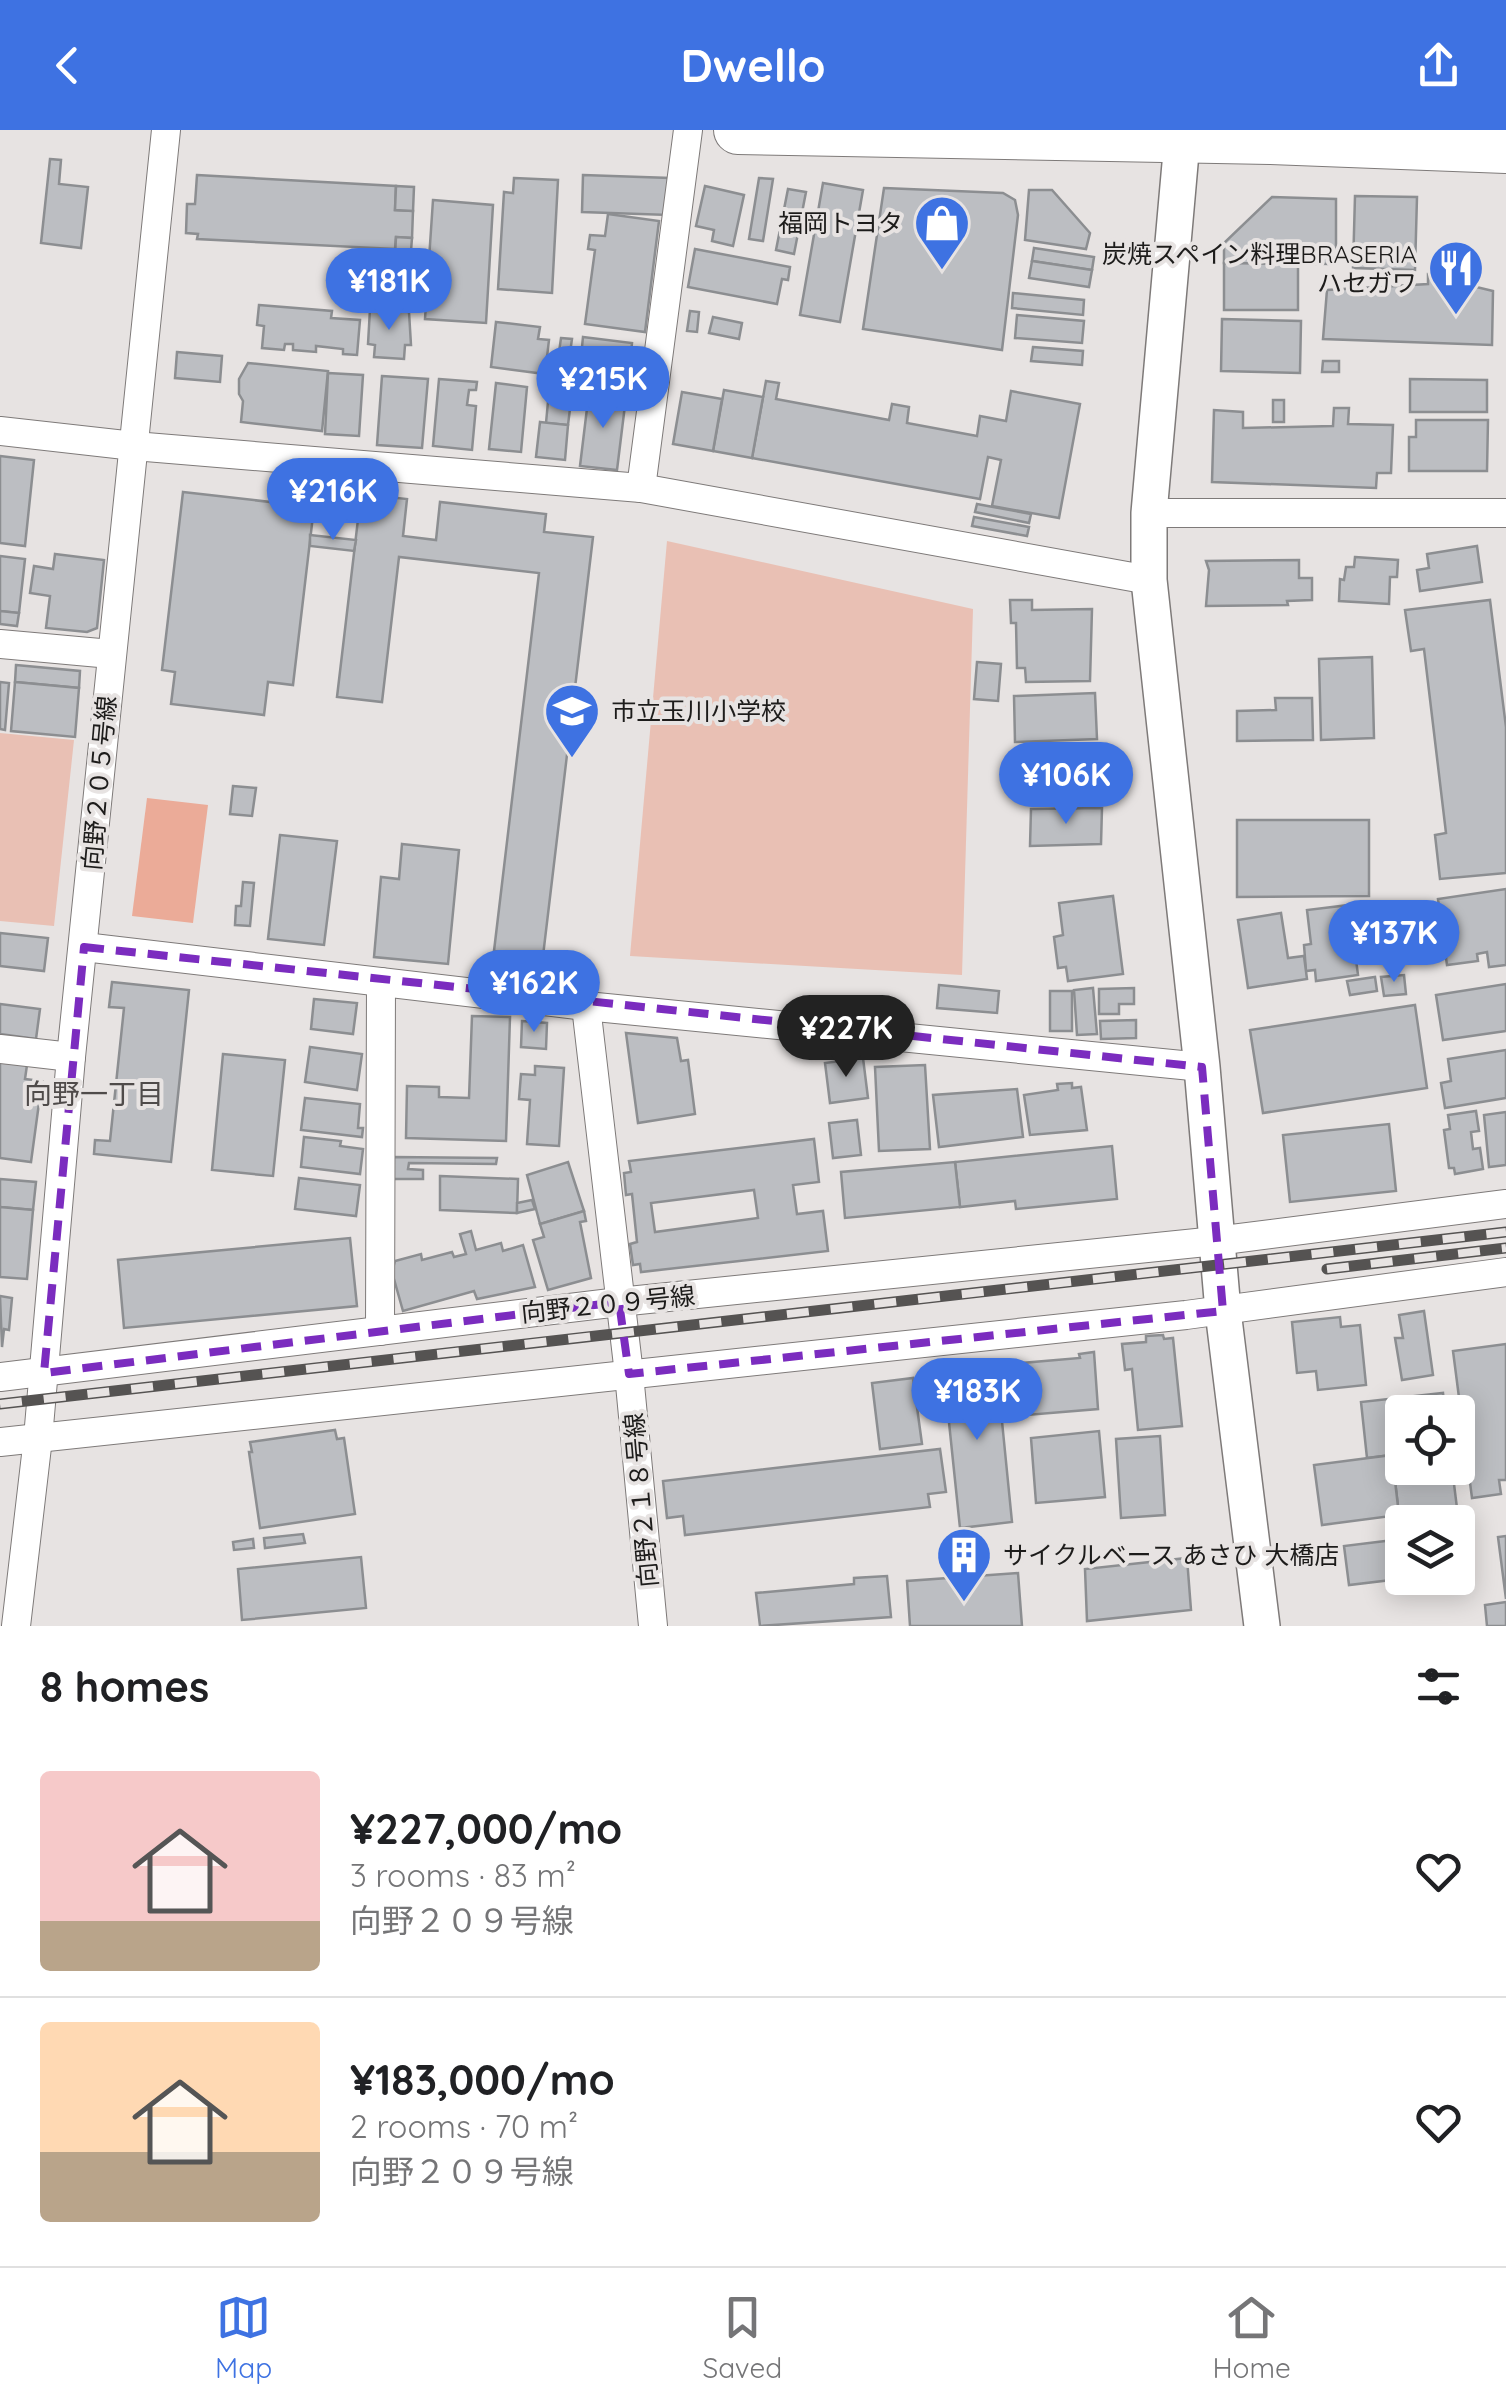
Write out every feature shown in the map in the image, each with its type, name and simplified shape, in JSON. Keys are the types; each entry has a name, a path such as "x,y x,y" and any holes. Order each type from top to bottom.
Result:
{"highway":[{"path":"738,130 1183,134 1506,149"}],"street":[{"name":"向野２０５号線","path":"16,1626 38,1438 71,1057 166,130"},
{"path":"641,488 688,130"},
{"path":"1183,134 1149,513 1149,580 1202,1067 1223,1311 1262,1626"},
{"path":"0,431 134,446 641,488 1149,580"},
{"path":"1149,513 1506,513"},
{"path":"0,644 111,654"},
{"path":"84,947 586,1006 1202,1067"},
{"path":"380,1331 381,982"},
{"name":"向野２１８号線","path":"586,1006 629,1374 653,1626"},
{"path":"0,1048 71,1057"},
{"name":"向野２０９号線","path":"0,1377 619,1302 1216,1242 1506,1204"},
{"path":"0,1442 1223,1311 1506,1272"}],"highlighted area":[{"path":"84,947 1202,1067 1223,1311 629,1374 619,1302 44,1373"}],"shaded area":[{"path":"667,541 973,609 962,975 630,956"},
{"path":"0,733 74,740 54,926 0,921"},
{"path":"147,798 208,805 193,923 132,916"}],"building":[{"path":"50,159 61,160 59,184 88,187 81,248 41,243"},
{"path":"197,175 396,186 395,210 413,211 412,238 396,237 395,249 197,239 198,234 186,233 187,204 195,204"},
{"path":"583,175 670,178 669,215 582,212"},
{"path":"514,178 558,180 552,293 498,289 504,192 513,193"},
{"path":"759,178 773,179 763,241 749,239"},
{"path":"823,183 863,190 840,322 800,315"},
{"path":"396,186 414,187 413,211 395,210"},
{"path":"705,186 744,195 733,246 712,241 714,230 696,226"},
{"name":"福岡トヨタ","path":"884,188 1003,193 1015,200 1018,215 1002,350 863,329"},
{"path":"788,189 806,192 794,254 776,250"},
{"path":"1029,190 1052,190 1090,233 1086,249 1025,240"},
{"path":"1355,196 1417,197 1415,270 1353,268"},
{"path":"1272,197 1336,199 1336,264 1224,263 1224,243"},
{"path":"433,200 493,205 486,323 425,319"},
{"path":"608,214 659,221 645,332 585,324 595,250 588,249 590,235 605,236"},
{"path":"396,237 412,238 409,277 394,275"},
{"path":"1034,248 1094,257 1092,270 1032,261"},
{"path":"695,249 790,267 788,280 782,279 777,304 688,287"},
{"path":"1032,261 1092,270 1089,287 1029,278"},
{"path":"1224,263 1298,264 1298,310 1224,310"},
{"path":"1428,274 1465,275 1468,285 1493,291 1492,345 1323,339 1327,290 1428,284"},
{"path":"1013,293 1084,300 1083,315 1012,308"},
{"path":"259,305 332,311 331,318 360,320 357,355 316,346 316,352 293,350 293,344 285,344 284,350 262,348 264,326 257,325"},
{"path":"370,309 409,312 411,345 405,345 404,359 374,357 375,345 368,344"},
{"path":"690,311 699,312 697,332 687,331"},
{"path":"1017,315 1084,321 1082,343 1015,338"},
{"path":"713,317 742,323 739,339 709,333"},
{"path":"1222,319 1301,321 1300,373 1221,371"},
{"path":"496,322 540,327 538,339 549,340 545,374 491,367"},
{"path":"583,337 632,343 629,373 580,367"},
{"path":"561,338 572,339 568,367 557,366"},
{"path":"1033,347 1083,351 1082,365 1031,361"},
{"path":"177,352 222,356 220,382 175,378"},
{"path":"1323,361 1339,361 1339,372 1322,372"},
{"path":"248,363 328,371 322,431 241,422 239,379"},
{"path":"328,373 363,375 359,436 325,434"},
{"path":"382,376 428,379 422,448 377,445"},
{"path":"439,379 477,382 476,390 469,390 467,405 476,406 472,450 433,446"},
{"path":"1410,379 1487,380 1487,412 1410,412"},
{"path":"766,381 779,383 776,399 889,420 892,404 909,407 907,423 977,436 980,416 1006,421 1011,391 1080,404 1059,518 992,506 1001,460 988,457 980,499 752,458"},
{"path":"496,383 527,387 521,452 489,449"},
{"path":"724,390 763,397 752,458 713,451"},
{"path":"549,391 572,393 568,425 546,423"},
{"path":"589,392 626,397 617,470 580,466"},
{"path":"682,392 722,399 713,451 673,444"},
{"path":"1273,400 1284,400 1284,422 1273,422"},
{"path":"1334,408 1349,408 1348,424 1393,425 1391,473 1377,473 1376,488 1212,482 1214,410 1243,412 1243,428 1333,426"},
{"path":"1416,420 1488,420 1487,471 1409,471 1409,437 1416,437"},
{"path":"540,422 568,425 565,460 536,457"},
{"path":"0,456 34,460 25,546 0,543"},
{"path":"183,492 314,507 293,685 268,682 264,715 171,704 175,672 162,670"},
{"path":"361,494 407,499 403,536 436,540 440,502 546,514 544,532 593,537 543,956 494,951 539,573 399,557 382,702 337,697"},
{"path":"977,504 1031,514 1029,523 975,512"},
{"path":"974,517 1029,527 1027,536 972,526"},
{"path":"310,535 356,540 354,551 310,546"},
{"path":"1477,546 1482,582 1420,591 1417,570 1429,568 1427,554"},
{"path":"55,554 104,560 97,628 87,632 46,628 50,596 30,593 34,566 53,569"},
{"path":"0,556 25,559 19,613 0,611"},
{"path":"1355,557 1398,560 1397,577 1390,577 1389,604 1339,601 1340,579 1344,580 1346,567 1354,567"},
{"path":"1299,560 1299,578 1312,578 1312,600 1287,601 1288,605 1206,606 1206,561"},
{"path":"1010,600 1032,600 1032,610 1092,609 1090,681 1026,682 1025,668 1017,668 1016,623 1011,623"},
{"path":"1490,600 1506,727 1506,873 1440,879 1435,835 1446,833 1424,649 1411,651 1405,610"},
{"path":"0,611 19,613 17,626 0,624"},
{"path":"1372,657 1374,738 1321,740 1319,659"},
{"path":"977,662 1001,664 998,701 974,699"},
{"path":"16,665 80,671 79,688 15,682"},
{"path":"0,682 9,683 5,730 0,729"},
{"path":"15,682 79,688 75,737 11,731"},
{"path":"1095,693 1097,739 1015,742 1014,696"},
{"path":"1275,698 1312,698 1313,740 1237,741 1237,711 1276,710"},
{"path":"233,786 256,788 252,816 230,814"},
{"path":"1102,808 1101,844 1030,846 1031,809"},
{"path":"1237,820 1369,820 1369,896 1237,897"},
{"path":"280,835 337,841 324,945 268,939"},
{"path":"402,844 459,850 448,964 374,957 381,877 399,879"},
{"path":"243,882 254,883 250,926 235,925"},
{"path":"1506,889 1506,965 1489,967 1487,952 1477,954 1478,961 1447,965 1438,899"},
{"path":"1113,896 1123,974 1068,981 1066,967 1058,968 1054,937 1063,935 1059,903"},
{"path":"1349,905 1358,975 1316,981 1315,970 1306,971 1304,945 1311,944 1307,910"},
{"path":"1281,913 1288,958 1304,956 1307,979 1248,988 1238,920"},
{"path":"0,933 48,938 44,971 0,966"},
{"path":"1404,975 1406,994 1384,996 1381,977"},
{"path":"1375,977 1377,991 1350,995 1347,981"},
{"path":"112,982 189,990 171,1162 94,1154 95,1140 110,1141 124,1008 109,1007"},
{"path":"1506,984 1506,1031 1443,1040 1436,995"},
{"path":"939,985 999,991 997,1013 937,1008"},
{"path":"1093,988 1097,1034 1077,1035 1074,990"},
{"path":"1134,988 1134,1004 1119,1004 1119,1014 1099,1014 1099,989"},
{"path":"1050,991 1072,991 1072,1031 1050,1031"},
{"path":"314,999 357,1003 353,1034 311,1029"},
{"path":"0,1004 40,1009 36,1039 0,1034"},
{"path":"1415,1005 1427,1088 1263,1113 1250,1030"},
{"path":"472,1016 510,1017 506,1141 406,1138 407,1086 439,1087 439,1097 469,1098"},
{"path":"1136,1020 1136,1038 1101,1039 1100,1021"},
{"path":"522,1021 547,1023 546,1049 521,1047"},
{"path":"626,1033 677,1038 681,1061 688,1060 695,1114 638,1123"},
{"path":"310,1047 362,1054 357,1090 305,1082"},
{"path":"1506,1050 1506,1098 1445,1108 1441,1083 1451,1081 1448,1059"},
{"path":"223,1054 285,1060 273,1176 212,1170"},
{"path":"863,1058 868,1098 830,1103 825,1063"},
{"path":"0,1062 27,1065 25,1079 42,1081 31,1162 0,1158"},
{"path":"925,1065 930,1149 879,1151 875,1067"},
{"path":"535,1066 564,1068 559,1146 527,1144 530,1100 519,1099 521,1074 535,1075"},
{"path":"1072,1083 1072,1088 1081,1087 1087,1130 1030,1135 1024,1095 1058,1090 1057,1084"},
{"path":"1017,1089 1023,1137 939,1147 933,1095"},
{"path":"305,1098 360,1104 358,1128 363,1128 362,1137 301,1130"},
{"path":"1476,1111 1479,1131 1471,1132 1473,1149 1480,1148 1483,1169 1455,1174 1454,1168 1449,1168 1444,1130 1450,1129 1448,1115"},
{"path":"1506,1112 1506,1165 1489,1167 1484,1115"},
{"path":"857,1120 861,1155 833,1158 829,1123"},
{"path":"1389,1124 1396,1191 1290,1202 1283,1135"},
{"path":"304,1137 341,1141 340,1146 363,1149 360,1174 301,1167"},
{"path":"814,1139 819,1182 793,1185 797,1214 823,1211 828,1251 641,1272 640,1264 633,1265 630,1244 637,1242 632,1194 626,1195 624,1173 631,1172 629,1161","holes":["754,1190 758,1218 655,1232 651,1203"]},
{"path":"1112,1146 1117,1199 1016,1209 1015,1201 960,1207 955,1162"},
{"path":"392,1157 497,1158 496,1164 409,1163 408,1169 423,1170 423,1179 392,1179"},
{"path":"568,1162 584,1211 540,1224 527,1175"},
{"path":"955,1162 960,1207 845,1218 841,1172"},
{"path":"440,1176 518,1179 517,1213 440,1210"},
{"path":"299,1178 360,1185 356,1216 295,1209"},
{"path":"0,1179 36,1182 33,1210 0,1207"},
{"path":"532,1200 535,1209 517,1213 517,1203"},
{"path":"0,1207 33,1210 27,1279 0,1277"},
{"path":"584,1211 586,1221 580,1222 591,1278 548,1290 533,1240 544,1237 540,1224"},
{"path":"471,1231 476,1250 501,1243 503,1251 523,1245 535,1287 477,1299 474,1291 403,1311 392,1272 395,1261 421,1254 422,1260 452,1252 454,1257 466,1254 460,1234"},
{"path":"350,1238 357,1306 124,1328 118,1260"},
{"path":"0,1296 12,1298 9,1330 4,1329 2,1347"},
{"path":"1424,1311 1433,1375 1402,1380 1395,1338 1403,1338 1399,1315"},
{"path":"1340,1317 1341,1327 1360,1325 1366,1385 1318,1390 1316,1371 1297,1373 1292,1322"},
{"path":"1163,1335 1164,1339 1173,1338 1182,1426 1138,1430 1132,1369 1125,1370 1122,1344 1146,1342 1146,1336"},
{"path":"1506,1344 1506,1480 1499,1480 1501,1494 1472,1498 1475,1395 1459,1395 1453,1351"},
{"path":"1094,1352 1098,1409 1027,1415 1022,1363 1080,1358 1079,1354"},
{"path":"996,1361 1012,1522 960,1528 945,1384 937,1385 934,1367"},
{"path":"913,1378 922,1444 880,1449 872,1383"},
{"path":"1385,1399 1385,1456 1367,1458 1361,1402"},
{"path":"335,1430 337,1439 344,1438 355,1514 260,1528 250,1442"},
{"path":"1099,1431 1105,1497 1036,1503 1031,1438"},
{"path":"1160,1436 1165,1515 1121,1518 1116,1439"},
{"path":"940,1449 946,1492 928,1494 930,1507 685,1535 683,1516 667,1518 663,1481"},
{"path":"1385,1456 1385,1485 1396,1485 1398,1505 1385,1505 1385,1517 1322,1525 1314,1465"},
{"path":"1396,1485 1454,1485 1457,1505 1398,1505"},
{"path":"303,1534 305,1543 265,1548 264,1538"},
{"path":"1506,1536 1506,1599 1498,1537"},
{"path":"253,1539 254,1548 234,1550 233,1542"},
{"path":"1385,1541 1385,1581 1349,1585 1344,1546"},
{"path":"361,1557 366,1608 242,1620 238,1569"},
{"path":"1187,1558 1191,1610 1087,1621 1085,1569"},
{"name":"サイクルベース あさひ 大橋店","path":"1018,1573 1022,1626 910,1626 907,1581"},
{"path":"887,1576 891,1617 760,1626 756,1593 854,1584 854,1578"},
{"path":"1506,1602 1506,1626 1487,1626 1485,1605"}],"railway":[{"path":"0,1404 1506,1232"},
{"path":"1327,1269 1506,1248"}],"place":[{"name":"福岡トヨタ","path":"942,272"},
{"name":"炭焼スペイン料理BRASERIA ハセガワ","path":"1456,317"},
{"name":"市立玉川小学校","path":"572,760"},
{"name":"サイクルベース あさひ 大橋店","path":"964,1604"}],"district":[{"name":"向野一丁目","path":"94,1094"}]}
